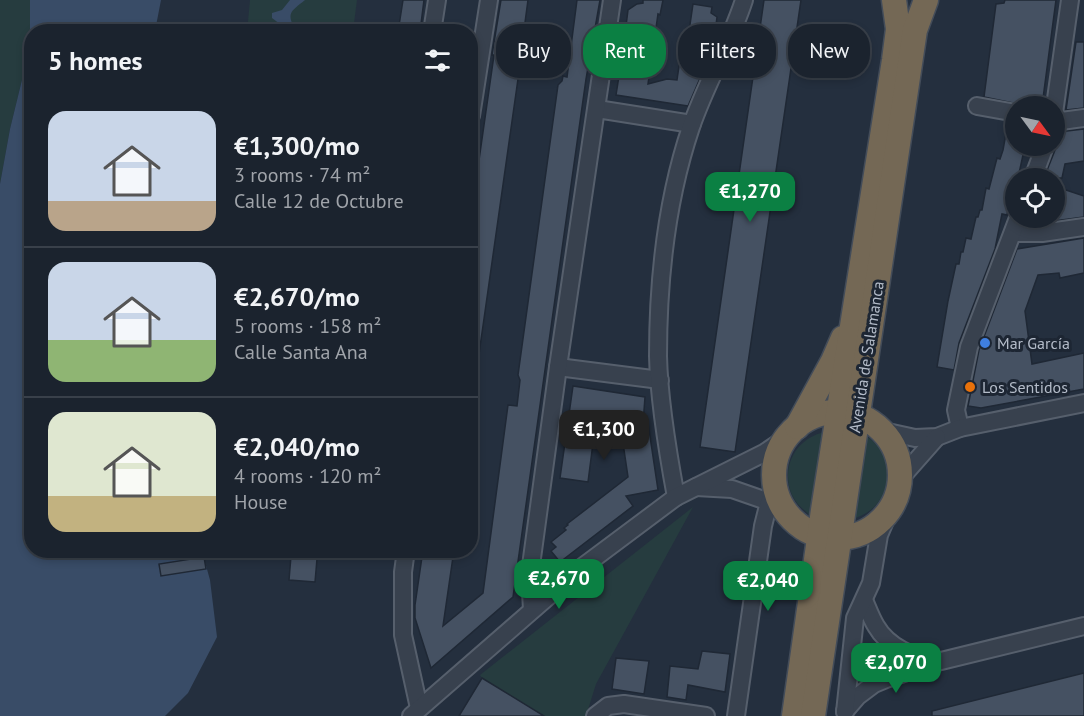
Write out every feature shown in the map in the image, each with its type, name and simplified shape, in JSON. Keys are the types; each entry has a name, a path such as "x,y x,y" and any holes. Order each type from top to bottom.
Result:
{"highway":[{"name":"Avenida de Salamanca","path":"863,420 855,311 898,29 894,0"},
{"name":"Avenida de Salamanca","path":"794,716 830,537 863,420 863,382 915,30 926,0"},
{"path":"791,434 802,422 821,414 863,420 896,453 900,479 891,507 879,523 862,533 830,537 801,527 775,504 777,456 833,361 855,311"},
{"name":"Avenida de Salamanca","path":"813,716 830,537"}],"street":[{"path":"433,24 437,0"},
{"path":"478,71 489,0"},
{"path":"532,610 530,573 612,0"},
{"path":"676,497 658,357 663,249 675,178 692,124 736,26 744,0"},
{"path":"1056,96 1070,0"},
{"path":"977,106 1005,111"},
{"path":"597,109 692,124"},
{"path":"1065,121 1084,118"},
{"path":"1026,228 1042,233 1084,227"},
{"path":"960,429 956,410 969,347 1015,228"},
{"path":"558,367 660,380"},
{"path":"863,420 915,438 937,437 960,429 1084,403"},
{"path":"415,712 581,568 676,497 764,453 791,434"},
{"path":"900,479 937,437"},
{"path":"696,487 732,489 775,504 763,526 736,716"},
{"path":"844,713 855,618 871,583 879,536 891,507"},
{"path":"405,558 403,635 415,712"},
{"path":"864,600 876,627 887,639 915,658 937,662"},
{"path":"844,713 858,696 874,684 937,662 1084,626"},
{"path":"595,716 608,706 624,704 706,716"}],"green space":[{"path":"0,0 30,0 30,24 24,24 24,72 0,184"},
{"path":"250,0 357,0 354,24 248,24"},
{"path":"825,432 811,516 792,495 788,474 793,455 799,447 806,440"},
{"path":"864,435 880,449 888,467 888,477 882,496 876,505 851,520"},
{"path":"693,507 596,684 586,716 544,716 482,678 480,675"}],"water":[{"path":"30,0 161,0 156,24 30,24"},
{"path":"290,0 305,0 291,13 293,24 280,24 272,18 272,13 282,10"},
{"path":"24,72 24,558 204,558 210,580 217,637 188,693 165,716 0,716 0,184"}],"building":[{"path":"403,0 424,0 421,24 399,24"},
{"path":"501,0 528,0 525,24 497,24"},
{"path":"577,0 600,0 596,24 583,24 583,78 586,78 513,597 431,668 415,618 422,558 453,558 443,626 483,593 508,405 517,406 520,380 518,375 558,85 563,78 571,78 571,46"},
{"path":"643,0 663,0 657,24 626,24 628,10 643,3"},
{"path":"764,0 801,0 797,24 788,24 790,78 735,452 700,447 753,78 776,78 776,24 761,24"},
{"path":"1005,0 1056,0 1043,96 1005,96 1005,101 984,97 996,4 1004,3"},
{"path":"693,4 712,7 711,13 717,17 716,24 690,24"},
{"path":"496,31 496,78 518,79 479,354 478,167 494,55 492,55"},
{"path":"1076,42 1084,42 1084,108 1066,110"},
{"path":"678,73 678,78 700,78 688,106 616,95 619,78 649,78 648,84 667,79 677,80"},
{"path":"1084,129 1084,161 1065,164 1064,168 1048,168 1053,156 1065,156 1065,131"},
{"path":"1005,139 1005,156 1023,156 1020,168 1005,168 1005,215 1002,214 995,249 959,343 954,370 937,367 956,264 959,264 966,238 971,239 976,217 982,210 986,188 989,189 997,158 1000,159"},
{"path":"1065,190 1084,196 1084,217 1065,220"},
{"path":"1084,238 1084,273 1060,278 1059,273 1038,275 1025,311 1032,364 1084,353 1084,389 981,408 968,406 979,350 1017,249"},
{"path":"573,386 645,397 643,424 648,423 658,490 626,496 633,506 560,562 551,551 556,547 551,542 566,530 564,528 567,524 628,477 620,423 596,420 588,482 560,478"},
{"path":"204,558 206,569 161,576 159,564"},
{"path":"291,558 317,559 315,582 289,580"},
{"path":"702,651 730,654 725,692 688,685 686,700 667,697 670,666 698,669"},
{"path":"616,658 649,661 644,694 612,689"},
{"path":"1084,673 1084,716 932,716 932,711"},
{"path":"482,678 544,716 459,716"}],"place":[{"name":"Mar García","path":"985,343"},
{"name":"Los Sentidos","path":"970,387"}]}
